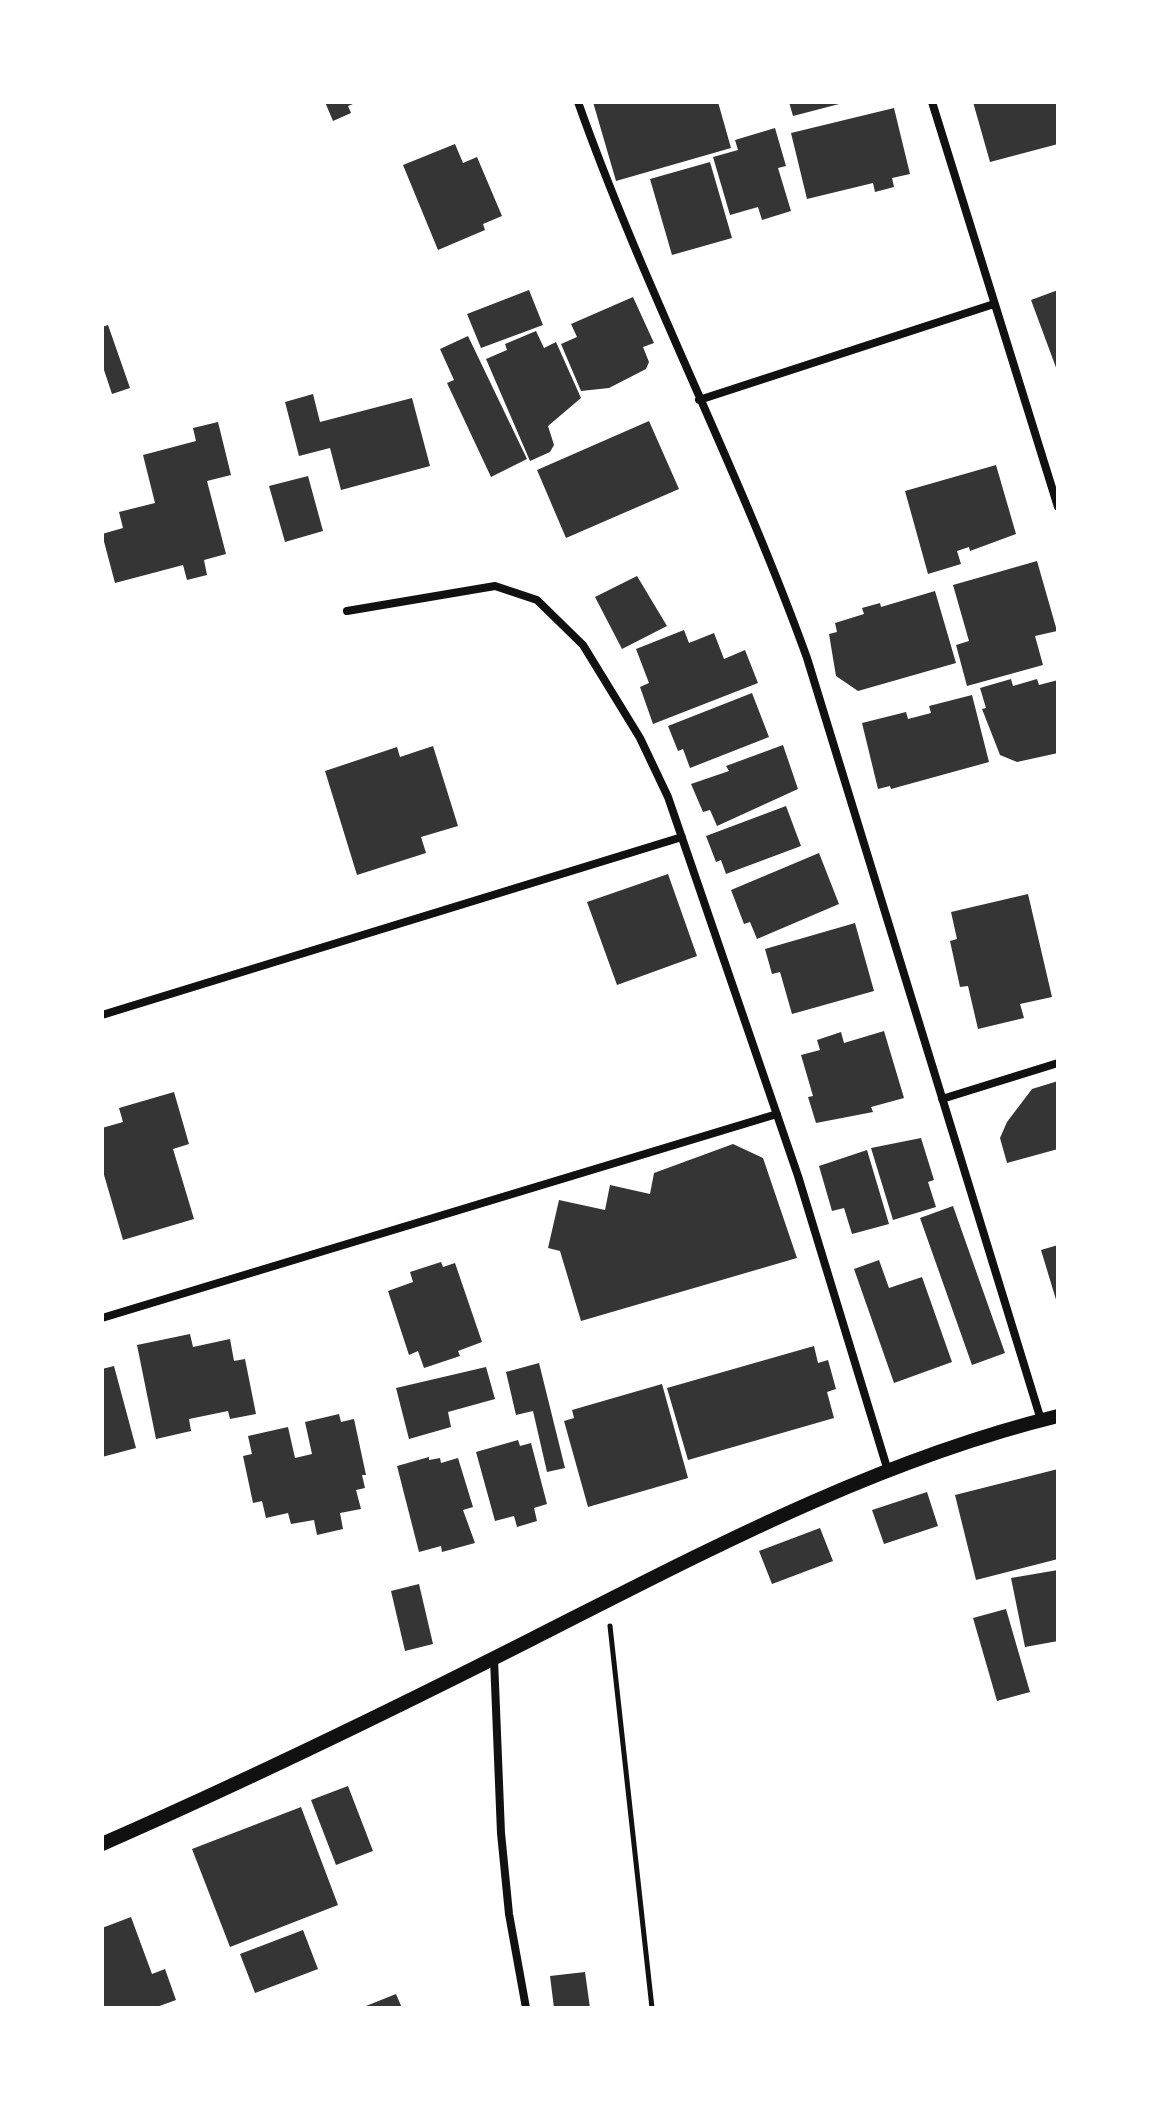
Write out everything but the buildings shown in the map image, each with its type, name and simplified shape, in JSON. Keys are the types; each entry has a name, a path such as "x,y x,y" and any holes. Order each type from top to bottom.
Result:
{"street":[{"path":"578,102 699,400 773,563 807,658 1041,1420"},
{"path":"932,102 1058,507"},
{"path":"699,400 994,304"},
{"path":"347,611 495,586 537,600 583,645 656,768 682,837 777,1114 888,1471"},
{"path":"102,1015 682,837"},
{"path":"942,1099 1058,1063"},
{"path":"102,1318 777,1114"},
{"path":"102,1844 494,1659 759,1527 888,1471 1058,1416"},
{"path":"494,1659 502,1847 509,1914 526,2008"}],"path":[{"path":"607,1601 652,2008"}]}
